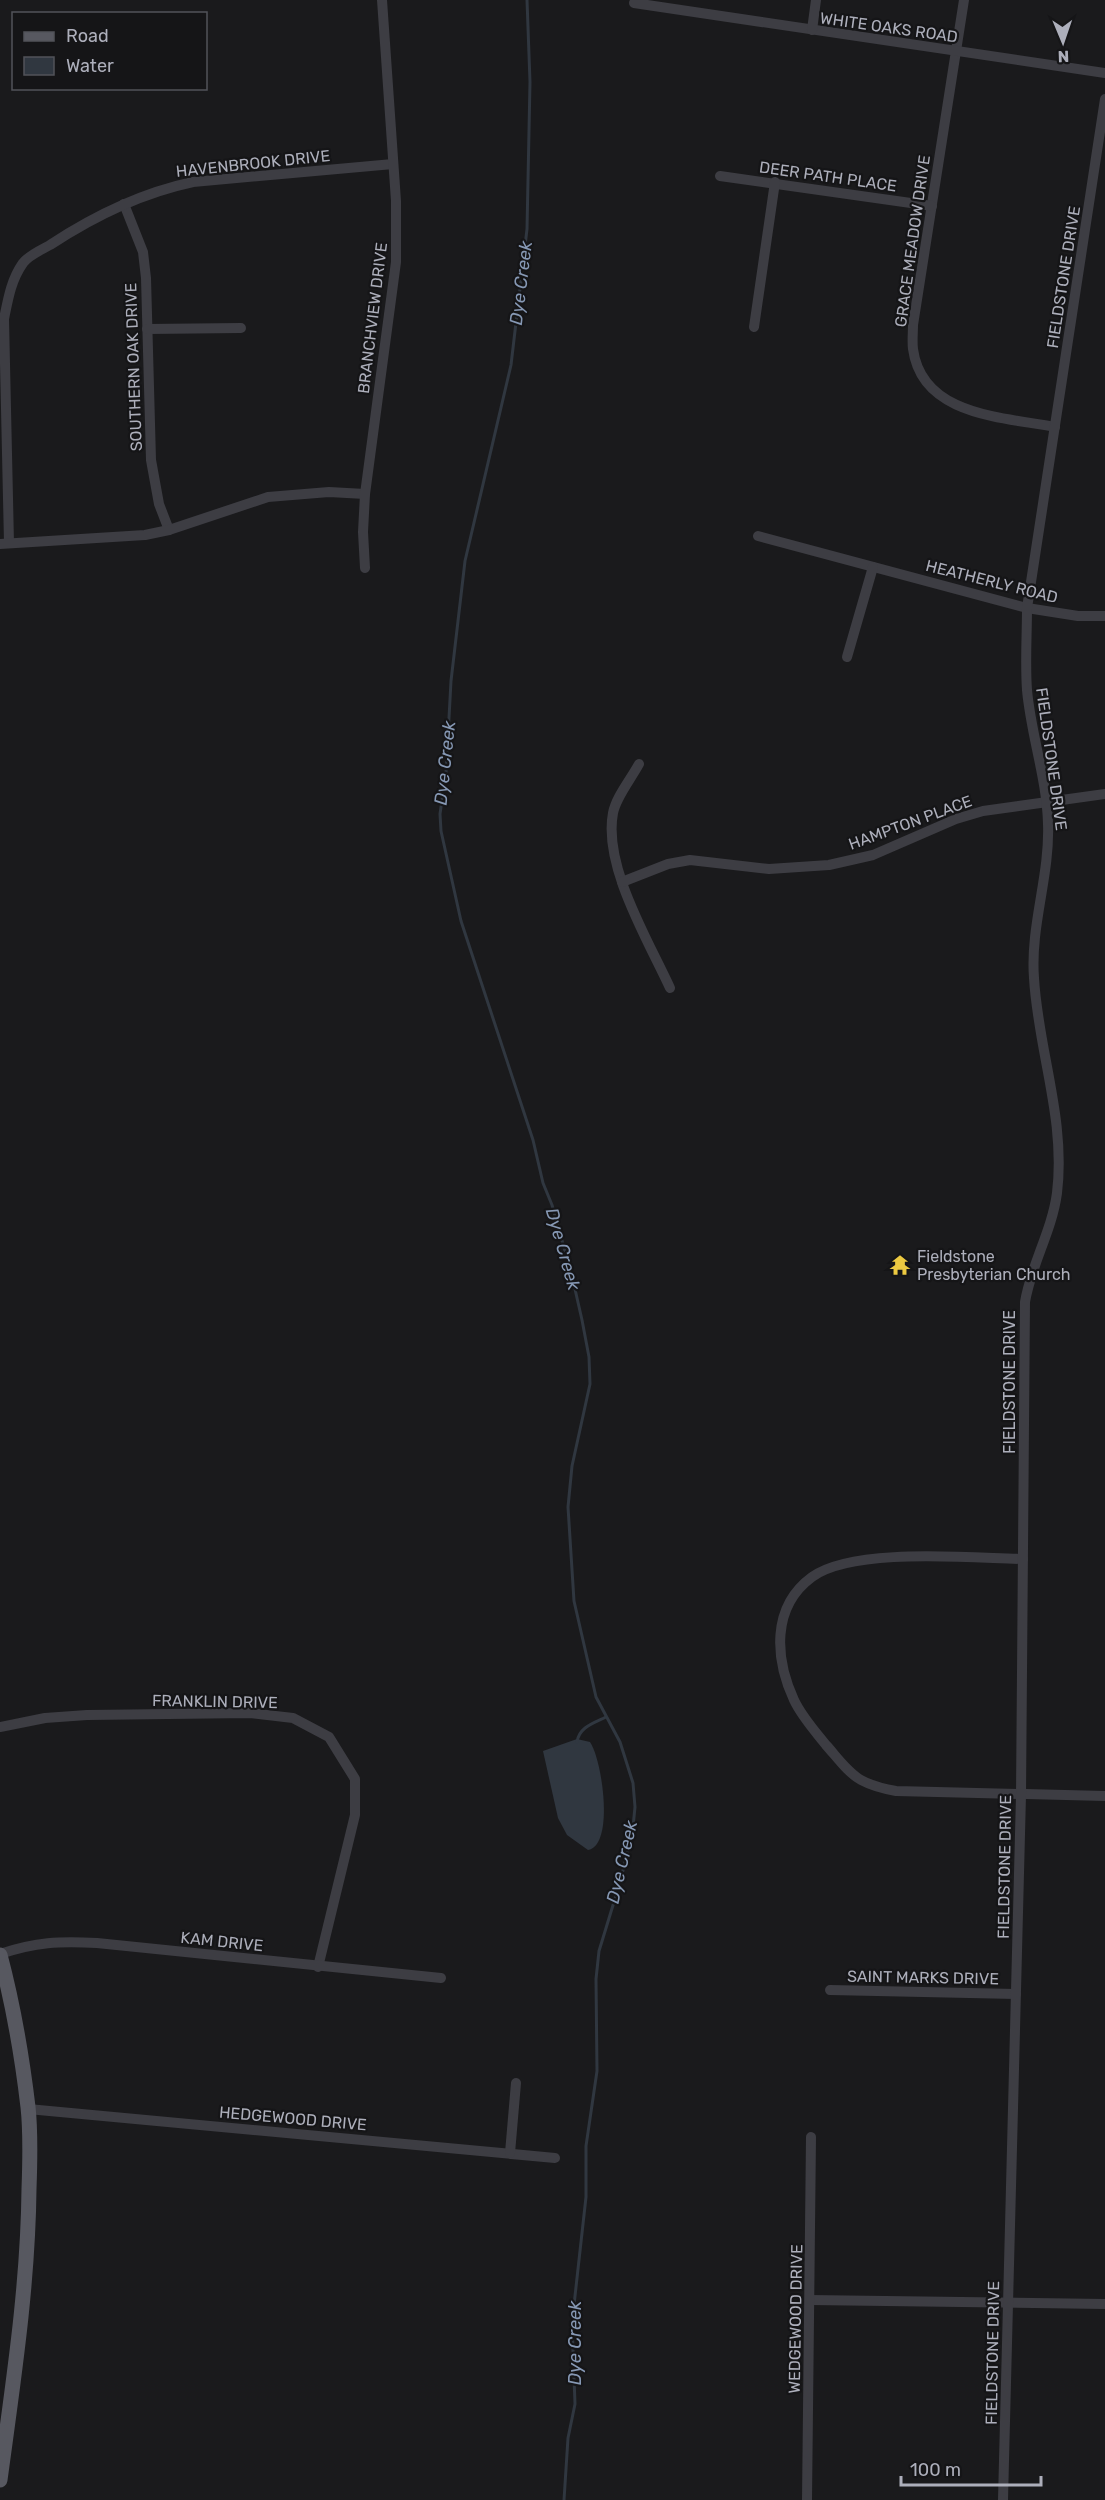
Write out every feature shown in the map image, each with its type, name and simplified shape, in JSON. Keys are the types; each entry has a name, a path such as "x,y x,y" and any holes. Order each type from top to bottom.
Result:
{"main road":[{"path":"0,1954 10,1995 28,2109 29,2248 0,2480"}],"street":[{"name":"BRANCHVIEW DRIVE","path":"364,568 365,494 396,262 396,201 382,0"},
{"path":"812,30 816,0"},
{"name":"GRACE MEADOW DRIVE","path":"964,0 913,325 913,349 920,371 933,390 952,404 974,412 1055,427"},
{"name":"WHITE OAKS ROAD","path":"634,3 1105,73"},
{"name":"FIELDSTONE DRIVE","path":"1004,2500 1021,1795 1024,1302 1053,1214 1057,1194 1058,1157 1058,1125 1037,1010 1033,975 1047,859 1048,824 1027,690 1027,608 1105,99"},
{"name":"HAVENBROOK DRIVE","path":"4,544 2,412 4,319 11,284 25,261 74,229 124,204 167,188 193,182 393,164"},
{"name":"DEER PATH PLACE","path":"720,176 776,182 932,206"},
{"path":"754,327 776,182"},
{"name":"SOUTHERN OAK DRIVE","path":"124,204 143,252 151,460 159,504 169,530"},
{"path":"147,329 241,328"},
{"path":"4,544 145,535 169,530 268,497 329,492 365,494"},
{"name":"HEATHERLY ROAD","path":"758,536 1027,608 1078,616 1105,616"},
{"path":"847,657 873,567"},
{"path":"639,764 614,811 611,835 614,859 622,882 670,988"},
{"name":"HAMPTON PLACE","path":"622,882 668,864 690,860 768,869 829,865 873,855 974,813 1105,794"},
{"path":"1023,1559 883,1557 835,1566 812,1576 794,1594 783,1615 778,1644 783,1674 795,1702 812,1728 845,1768 861,1780 878,1788 896,1791 1105,1796"},
{"name":"FRANKLIN DRIVE","path":"0,1727 45,1718 87,1715 250,1713 293,1718 329,1737 355,1779 356,1815 318,1967"},
{"name":"KAM DRIVE","path":"0,1954 25,1946 53,1941 97,1942 318,1967 441,1978"},
{"name":"SAINT MARKS DRIVE","path":"830,1990 1016,1994"},
{"path":"510,2153 516,2083"},
{"name":"HEDGEWOOD DRIVE","path":"28,2109 555,2158"},
{"name":"WEDGEWOOD DRIVE","path":"807,2500 811,2137"},
{"path":"810,2300 1105,2304"}],"water":[{"path":"577,1739 590,1742 594,1751 599,1765 604,1800 601,1833 596,1845 588,1850 567,1835 558,1818 543,1751"}],"waterway":[{"name":"Dye Creek","path":"527,0 530,82 527,229 511,365 465,561 451,681 446,773 440,814 441,831 461,921 533,1140 543,1183 552,1205 572,1276 582,1320 589,1357 590,1384 572,1466 568,1507 574,1601 596,1697 620,1742 633,1783 635,1807 633,1827 621,1879 599,1951 596,1979 597,2071 586,2146 586,2197 572,2323 575,2404 568,2438 564,2500"},
{"path":"577,1742 584,1729 606,1717"}],"place":[{"name":"Fieldstone Presbyterian Church","path":"900,1265"}]}
